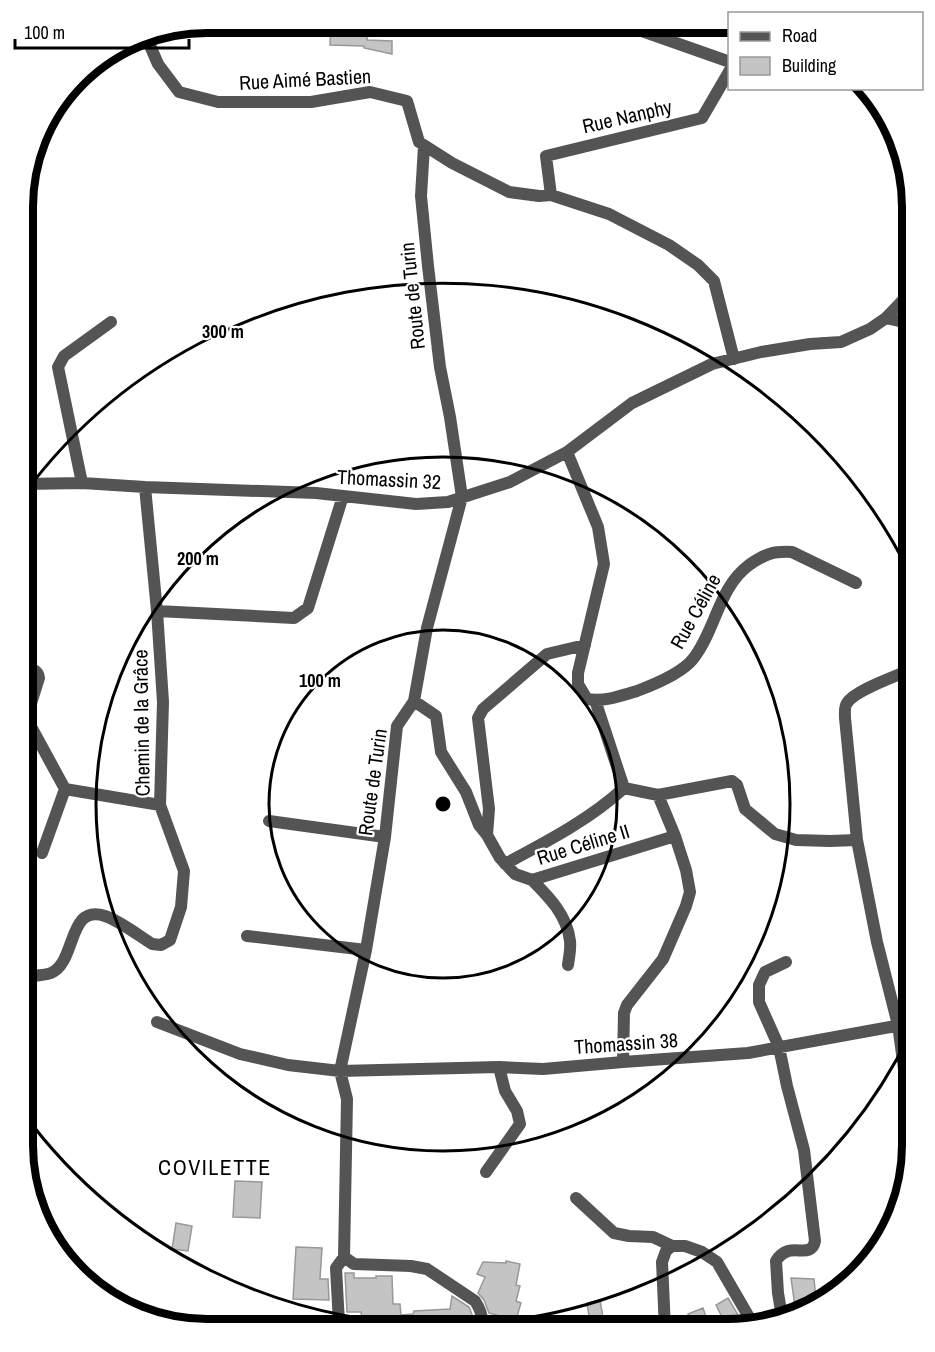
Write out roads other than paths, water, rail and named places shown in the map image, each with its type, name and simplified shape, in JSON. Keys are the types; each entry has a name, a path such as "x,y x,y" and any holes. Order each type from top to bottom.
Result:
{"street":[{"path":"647,33 728,62"},
{"name":"Rue Aimé Bastien","path":"149,43 158,64 179,93 218,102 311,102 370,93 407,101 419,142 424,146"},
{"name":"Rue Nanphy","path":"551,195 546,156 702,118 728,72"},
{"path":"424,146 452,164 509,192 539,196 551,195 609,214 669,245 698,265 714,281 734,359"},
{"name":"Route de Turin","path":"338,1319 336,1268 344,1257 347,1099 340,1071 366,950 385,837 397,726 414,701 427,628 462,497 440,367 428,266 421,196 424,146"},
{"name":"Thomassin 32","path":"33,484 82,483 145,488 316,494 416,504 448,502 510,483 567,452 632,403 712,364 810,344 841,342 870,329 886,318 902,301"},
{"path":"886,318 902,322"},
{"path":"82,483 58,367 64,356 111,321"},
{"path":"567,452 598,527 604,564 578,684 587,699 595,700 624,788"},
{"name":"Chemin de la Grâce","path":"33,976 53,972 65,959 80,920 91,914 104,915 152,944 161,945 170,940 181,907 184,871 160,805 163,702 145,488"},
{"path":"157,611 294,618 300,615 308,608 343,496"},
{"name":"Rue Céline","path":"595,700 610,699 651,686 691,662 703,645 726,590 740,572 767,554 792,552 856,583"},
{"path":"487,835 489,809 478,718 483,709 548,654 585,645"},
{"path":"33,669 39,678 33,697"},
{"path":"902,673 859,692 847,702 845,708 857,840 877,942 898,1025 902,1054"},
{"name":"Rue Céline II","path":"414,701 436,716 441,752 466,792 479,825 500,858 515,874 532,880 675,836"},
{"path":"33,730 65,789 42,853"},
{"path":"624,788 658,795 732,781 737,785 746,809 775,834 796,840 857,840"},
{"path":"505,864 604,806 624,788"},
{"path":"65,789 160,805"},
{"path":"623,1062 624,1013 627,1005 663,959 686,906 690,891 675,836 658,795"},
{"path":"269,821 385,837"},
{"path":"532,880 552,900 568,930 571,943 568,965"},
{"path":"248,936 366,950"},
{"path":"781,1311 776,1261 781,1254 786,1252 810,1250 815,1240 804,1150 779,1047 759,1002 759,985 765,972 786,962"},
{"name":"Thomassin 38","path":"157,1022 240,1054 288,1065 340,1071 543,1069 748,1053 902,1024"},
{"path":"486,1172 520,1124 499,1068"},
{"path":"576,1198 614,1233 653,1237 672,1246 685,1246 702,1252 717,1262 749,1318"},
{"path":"665,1319 662,1262 666,1251 672,1246"},
{"path":"344,1257 354,1264 411,1266 427,1269 475,1301 482,1319"}],"district":[{"name":"COVILETTE","path":"215,1167"}]}
